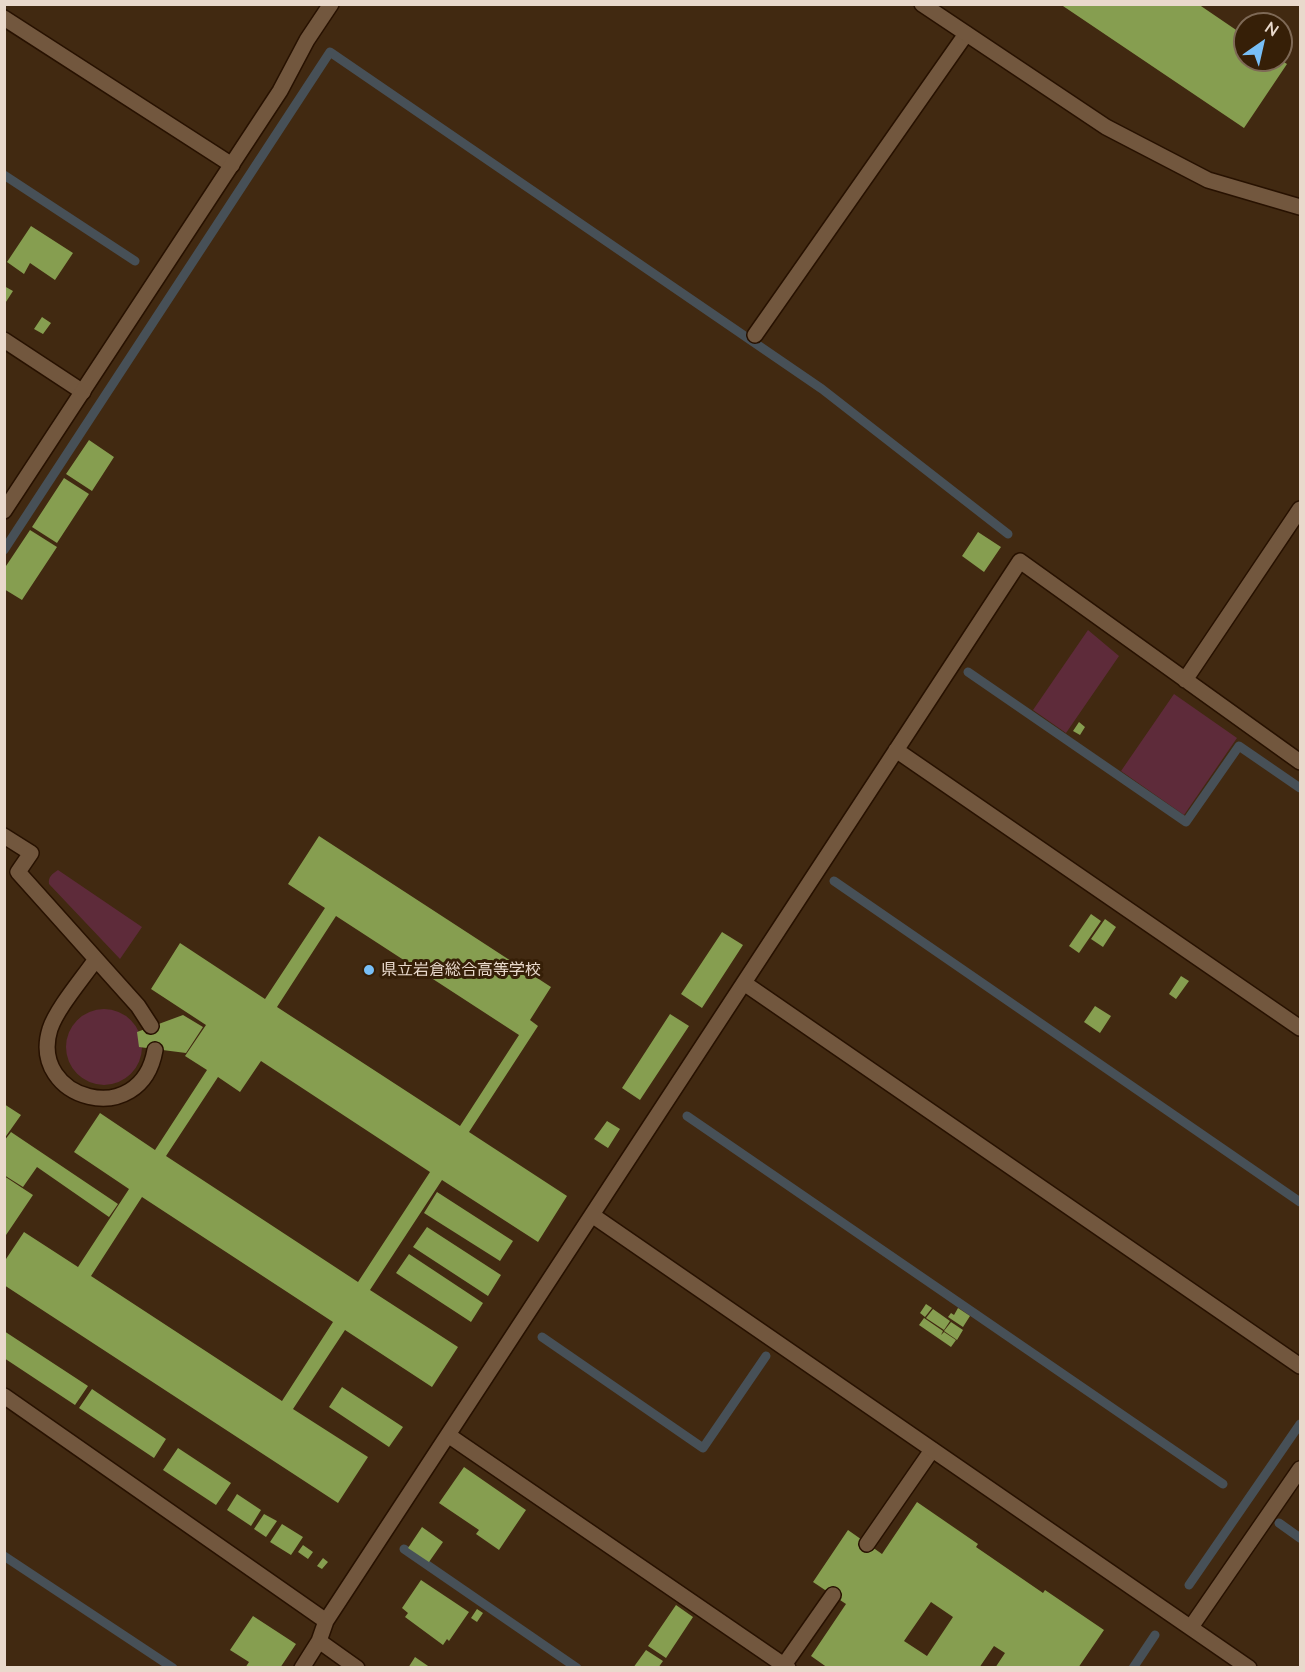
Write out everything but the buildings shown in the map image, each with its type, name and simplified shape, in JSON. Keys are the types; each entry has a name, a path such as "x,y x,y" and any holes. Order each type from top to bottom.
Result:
{"street":[{"path":"4,511 280,91 307,40 331,4"},
{"path":"922,4 1106,127 1208,180 1300,207"},
{"path":"4,18 232,165"},
{"path":"755,335 966,34"},
{"path":"4,340 83,392"},
{"path":"1185,680 1300,509"},
{"path":"302,1668 319,1641 326,1621 1020,561 1300,762"},
{"path":"896,750 1300,1028"},
{"path":"4,836 31,853 18,872 138,1006 151,1026"},
{"path":"96,958 57,1015 51,1028 48,1044 50,1059 56,1073 65,1085 78,1094 108,1099 123,1095 136,1087 146,1076 153,1062 155,1050"},
{"path":"744,983 1300,1366"},
{"path":"591,1215 1249,1668"},
{"path":"4,1396 326,1621"},
{"path":"448,1435 786,1666 832,1595"},
{"path":"867,1544 932,1450"},
{"path":"1191,1627 1300,1469"},
{"path":"319,1641 357,1668"}],"shaded area":[{"path":"1088,630 1119,656 1066,733 1033,710"},
{"path":"1174,694 1237,738 1184,815 1121,771"},
{"path":"58,870 142,927 120,959 49,884 49,879"},
{"path":"104,1009 118,1012 131,1020 139,1033 142,1047 139,1061 131,1074 118,1082 104,1085 90,1082 77,1074 69,1061 66,1047 69,1033 77,1020 90,1012"}],"waterway":[{"path":"4,550 330,52 822,389 1008,534"},
{"path":"4,175 135,261"},
{"path":"968,672 1186,822 1239,746 1300,788"},
{"path":"834,881 1300,1202"},
{"path":"687,1116 1223,1484"},
{"path":"542,1337 703,1448 766,1356"},
{"path":"1189,1585 1300,1424"},
{"path":"1279,1523 1300,1538"},
{"path":"404,1549 577,1668"},
{"path":"4,1556 173,1668"},
{"path":"1133,1668 1155,1635"}],"place":[{"name":"県立岩倉総合高等学校","path":"369,970"}]}
